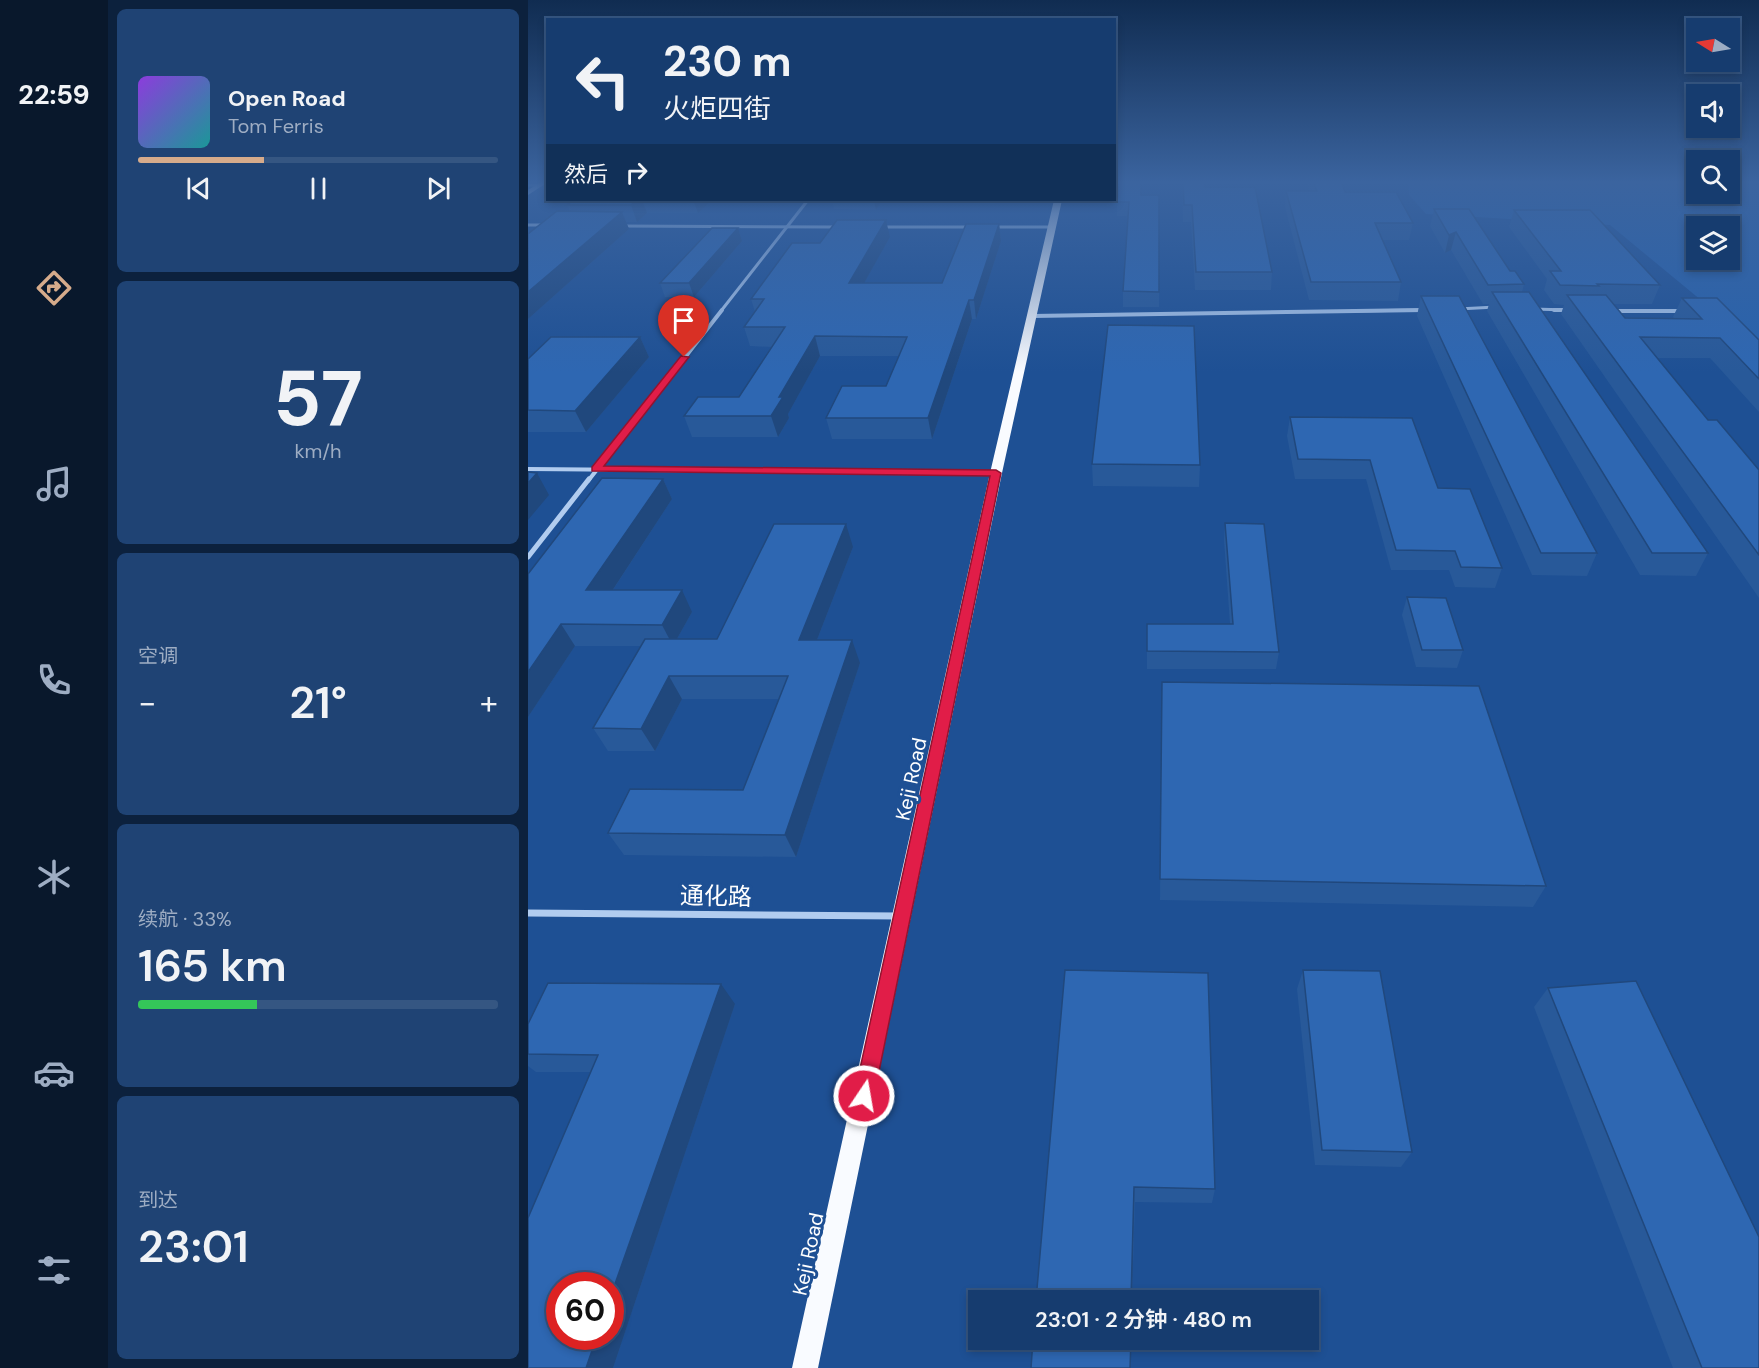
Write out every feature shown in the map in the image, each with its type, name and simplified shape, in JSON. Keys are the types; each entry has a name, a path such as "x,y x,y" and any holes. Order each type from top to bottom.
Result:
{"main road":[{"name":"Keji Road","path":"806,1368 996,473 1048,245"}],"street":[{"path":"528,557 773,245"},
{"path":"1450,309 1503,307"},
{"path":"1527,308 1574,310"},
{"path":"1032,316 1427,310"},
{"path":"1609,311 1690,311"},
{"path":"528,469 996,473"},
{"name":"通化路","path":"528,913 903,916"}],"shaded area":[{"path":"1634,245 1686,245 1686,270 1740,270 1740,245 1759,245 1759,348"}],"building":[{"path":"528,245 583,245 528,292"},
{"path":"696,245 723,245 689,283 660,283"},
{"path":"791,245 871,245 849,283 942,283 958,245 992,245 974,300 969,300 928,418 826,418 842,386 886,386 907,337 815,336 779,397 783,397 771,416 684,416 698,397 739,397 785,327 744,327 764,299 751,299"},
{"path":"1126,245 1159,245 1159,292 1123,291"},
{"path":"1194,245 1267,245 1272,272 1196,272"},
{"path":"1301,245 1385,245 1401,282 1311,282"},
{"path":"1464,245 1493,245 1510,271 1515,271 1524,284 1488,285"},
{"path":"1541,245 1623,245 1660,285 1560,285 1550,271 1561,271"},
{"path":"1492,292 1529,292 1708,553 1652,553"},
{"path":"1567,295 1606,295 1625,318 1702,319 1682,298 1717,298 1759,340 1759,379 1720,338 1640,337 1708,420 1717,420 1759,470 1759,555"},
{"path":"1421,296 1459,296 1597,553 1541,553"},
{"path":"1108,325 1194,326 1200,465 1092,464"},
{"path":"551,337 640,337 575,411 528,410 528,359"},
{"path":"1290,417 1412,418 1438,488 1470,489 1502,568 1461,567 1455,551 1396,550 1370,460 1298,459"},
{"path":"528,472 537,473 528,483"},
{"path":"602,478 663,479 586,590 682,590 662,625 561,624 528,672 528,574"},
{"path":"1225,523 1264,524 1279,652 1147,651 1147,624 1233,624"},
{"path":"774,524 846,524 799,640 852,640 785,835 608,833 630,789 743,790 788,676 669,676 641,729 593,728 645,639 717,639"},
{"path":"1407,597 1446,598 1463,650 1422,650"},
{"path":"1162,682 1479,686 1546,886 1160,879"},
{"path":"1065,970 1208,973 1215,1189 1134,1187 1131,1290 1037,1290"},
{"path":"1303,970 1380,971 1412,1152 1322,1150"},
{"path":"1636,981 1759,1237 1759,1368 1702,1368 1548,988"},
{"path":"548,983 721,984 619,1272 546,1272 546,1350 592,1350 586,1368 528,1368 528,1218 598,1055 528,1054 528,1024"},
{"path":"1032,1350 1131,1350 1130,1368 1031,1368"}],"route":[{"path":"684,357 596,469 996,473 911,883 864,1096"}]}
